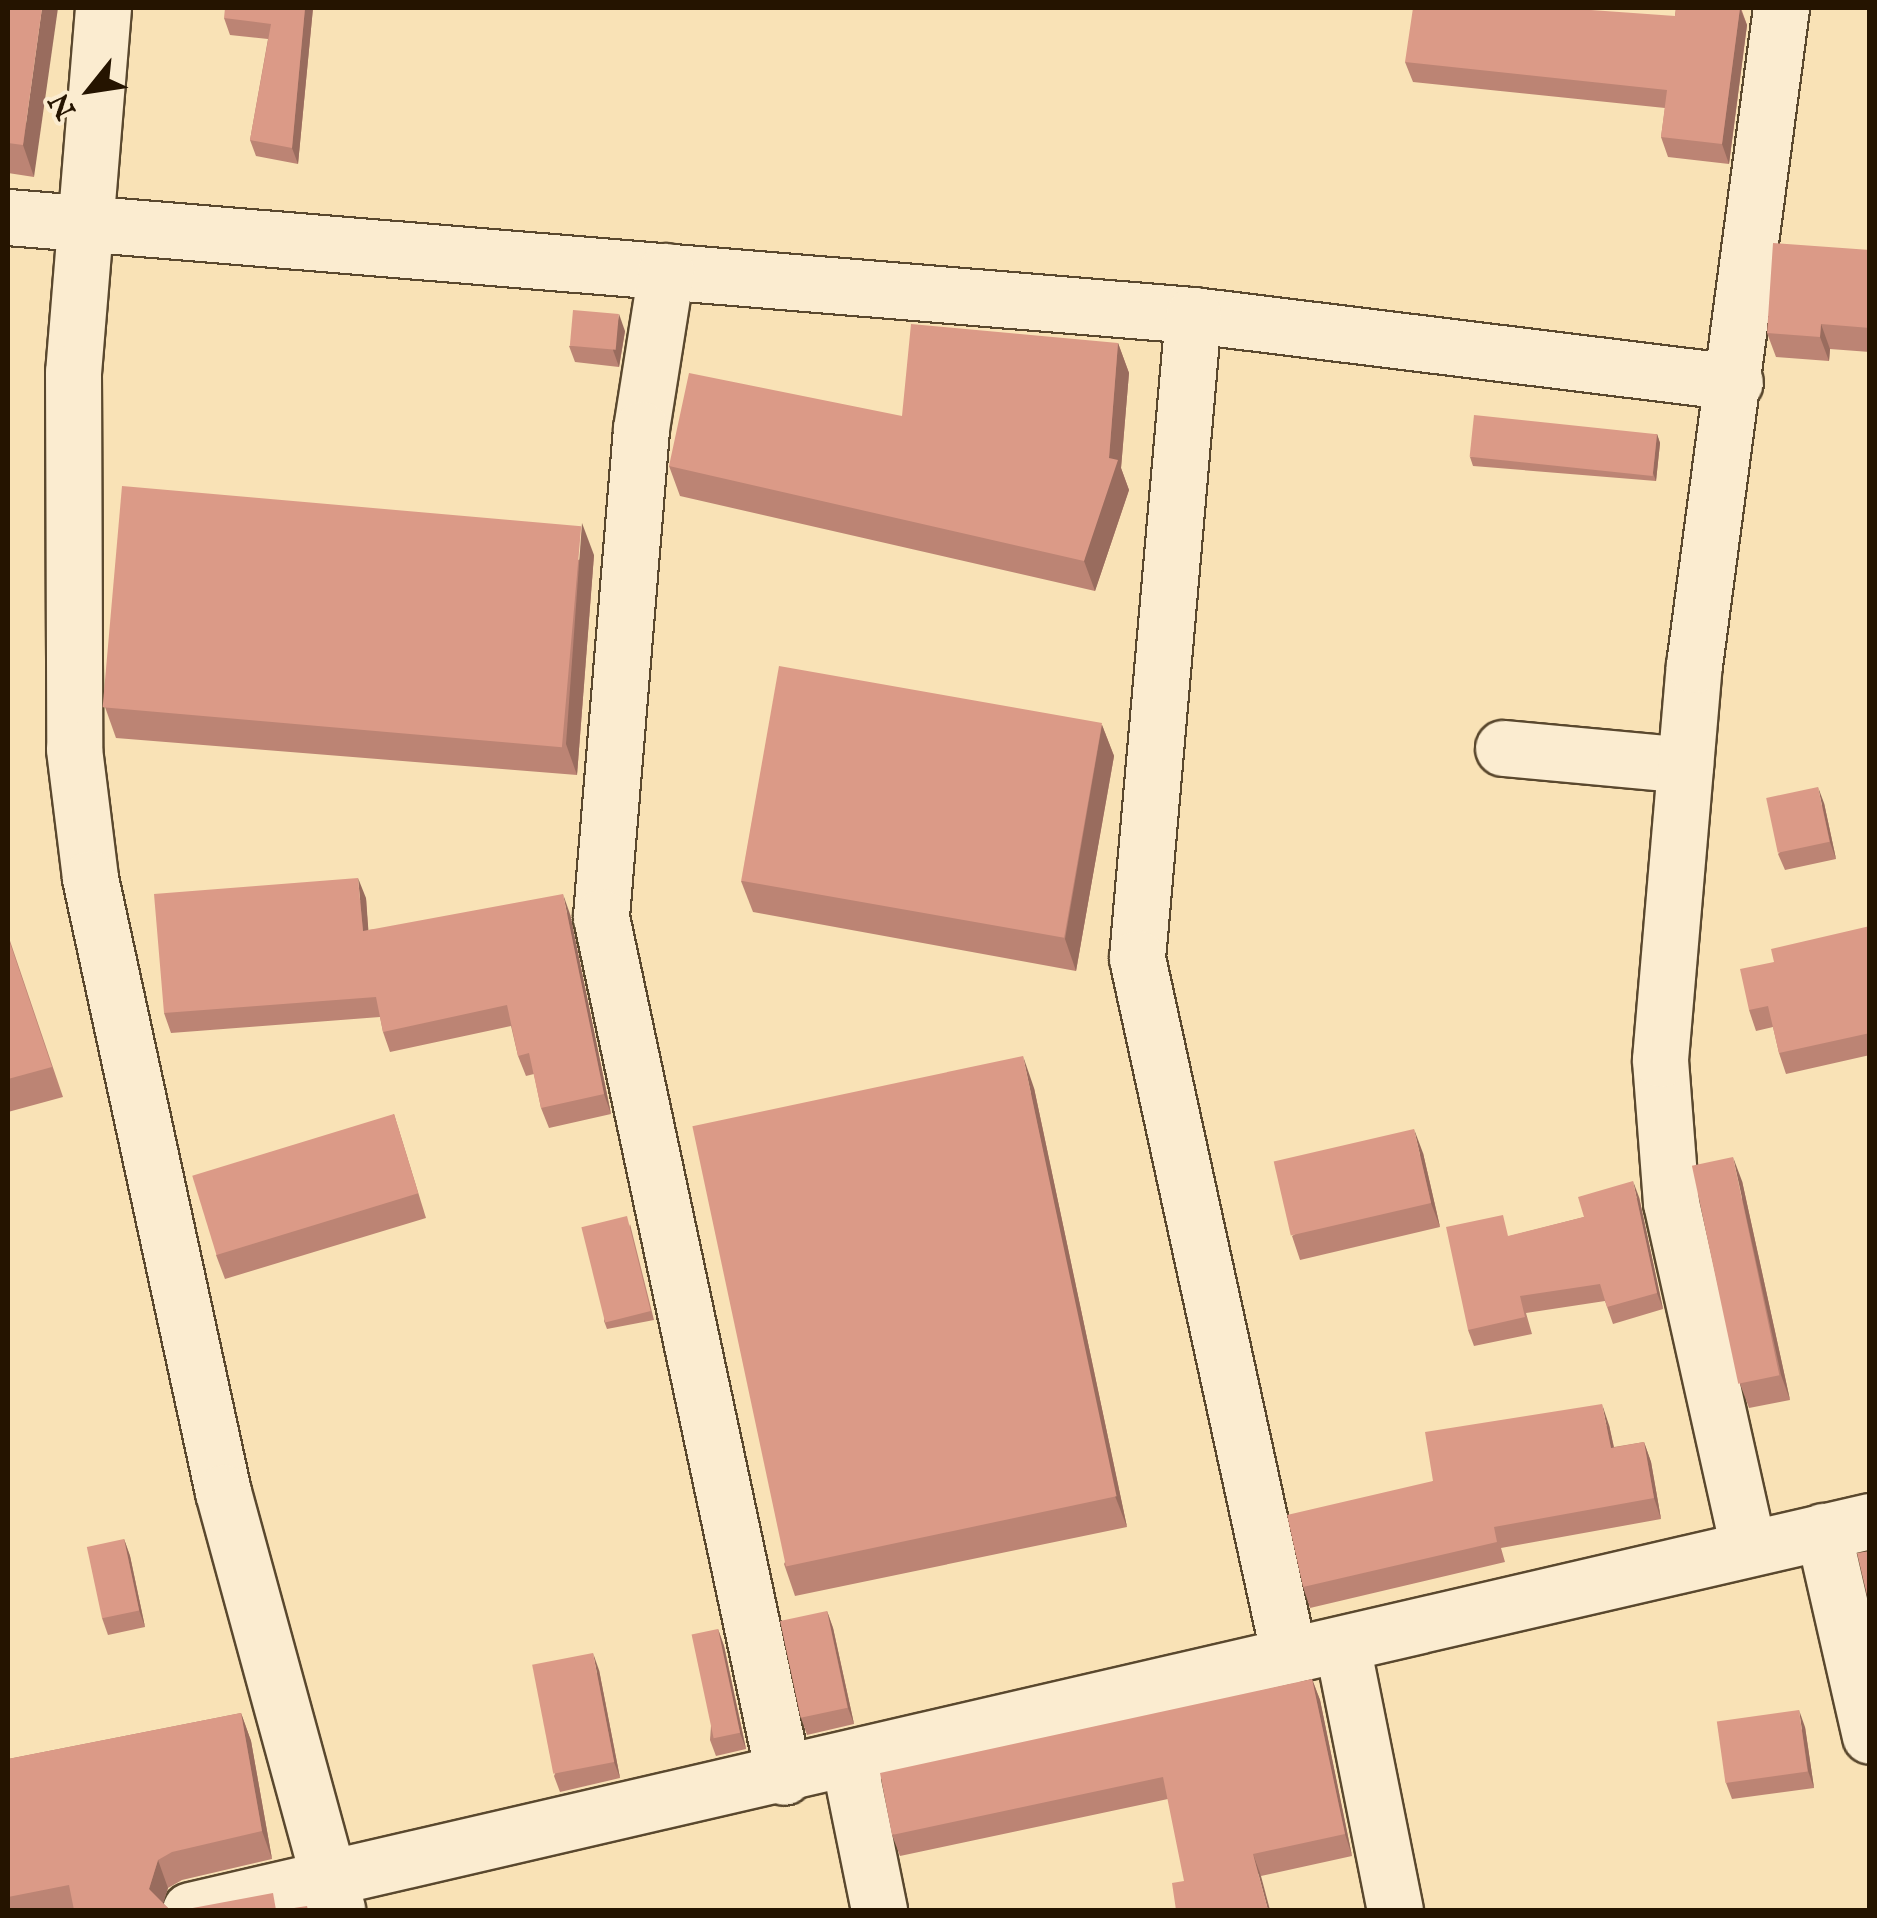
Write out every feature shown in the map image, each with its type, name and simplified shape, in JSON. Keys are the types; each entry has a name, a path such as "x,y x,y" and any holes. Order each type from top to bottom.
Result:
{"street":[{"path":"103,8 73,372 74,749 90,878 223,1492 333,1892"},
{"path":"1748,1547 1670,1185 1660,1058 1685,765 1781,8"},
{"path":"8,218 1192,316 1735,382"},
{"path":"666,270 640,448 601,916 784,1777"},
{"path":"1192,316 1137,958 1289,1656"},
{"path":"1503,748 1685,765"},
{"path":"190,1910 333,1892 784,1777 1846,1526 1870,1736"},
{"path":"1342,1646 1395,1910"},
{"path":"849,1762 879,1910"}],"building":[{"path":"8,8 42,8 23,145 8,143"},
{"path":"225,8 305,8 292,148 250,140 271,24 224,18"},
{"path":"1413,8 1563,8 1675,16 1676,8 1740,8 1722,144 1661,137 1667,90 1405,62"},
{"path":"1773,243 1870,250 1870,328 1821,324 1820,337 1767,333"},
{"path":"573,310 619,314 616,350 570,346"},
{"path":"911,324 1118,343 1109,458 1118,460 1084,561 669,466 689,373 902,416"},
{"path":"1474,415 1657,434 1653,476 1470,457"},
{"path":"122,486 581,526 562,747 103,707"},
{"path":"779,666 1102,723 1064,938 741,881"},
{"path":"1818,787 1830,842 1778,853 1766,798"},
{"path":"358,878 363,931 563,894 604,1094 541,1108 529,1053 518,1056 507,1005 383,1032 376,997 164,1013 154,894"},
{"path":"1870,926 1870,1033 1779,1053 1768,1006 1749,1010 1740,969 1774,962 1771,949"},
{"path":"8,937 52,1067 8,1079"},
{"path":"1023,1056 1117,1496 786,1566 692,1126"},
{"path":"394,1114 418,1193 216,1255 192,1176"},
{"path":"1414,1129 1431,1203 1291,1235 1274,1161"},
{"path":"1733,1157 1779,1375 1738,1384 1692,1166"},
{"path":"1633,1181 1657,1293 1607,1307 1600,1284 1520,1296 1525,1317 1468,1330 1446,1227 1503,1215 1508,1236 1584,1217 1578,1197"},
{"path":"627,1216 651,1311 605,1322 581,1227"},
{"path":"1602,1404 1611,1448 1644,1442 1654,1498 1494,1527 1497,1542 1303,1587 1287,1515 1433,1481 1425,1432"},
{"path":"124,1539 139,1610 102,1618 87,1547"},
{"path":"1870,1551 1870,1608 1857,1553"},
{"path":"827,1611 848,1708 801,1718 780,1621"},
{"path":"718,1629 740,1733 714,1738 692,1635"},
{"path":"593,1653 614,1762 553,1774 532,1665"},
{"path":"1312,1679 1345,1834 1253,1854 1268,1910 1176,1910 1172,1883 1184,1881 1163,1777 892,1835 880,1773"},
{"path":"1799,1710 1808,1771 1725,1783 1717,1722"},
{"path":"241,1713 262,1831 172,1852 158,1860 149,1889 170,1910 74,1910 69,1885 8,1897 8,1759"},
{"path":"273,1893 276,1910 182,1910"}]}
